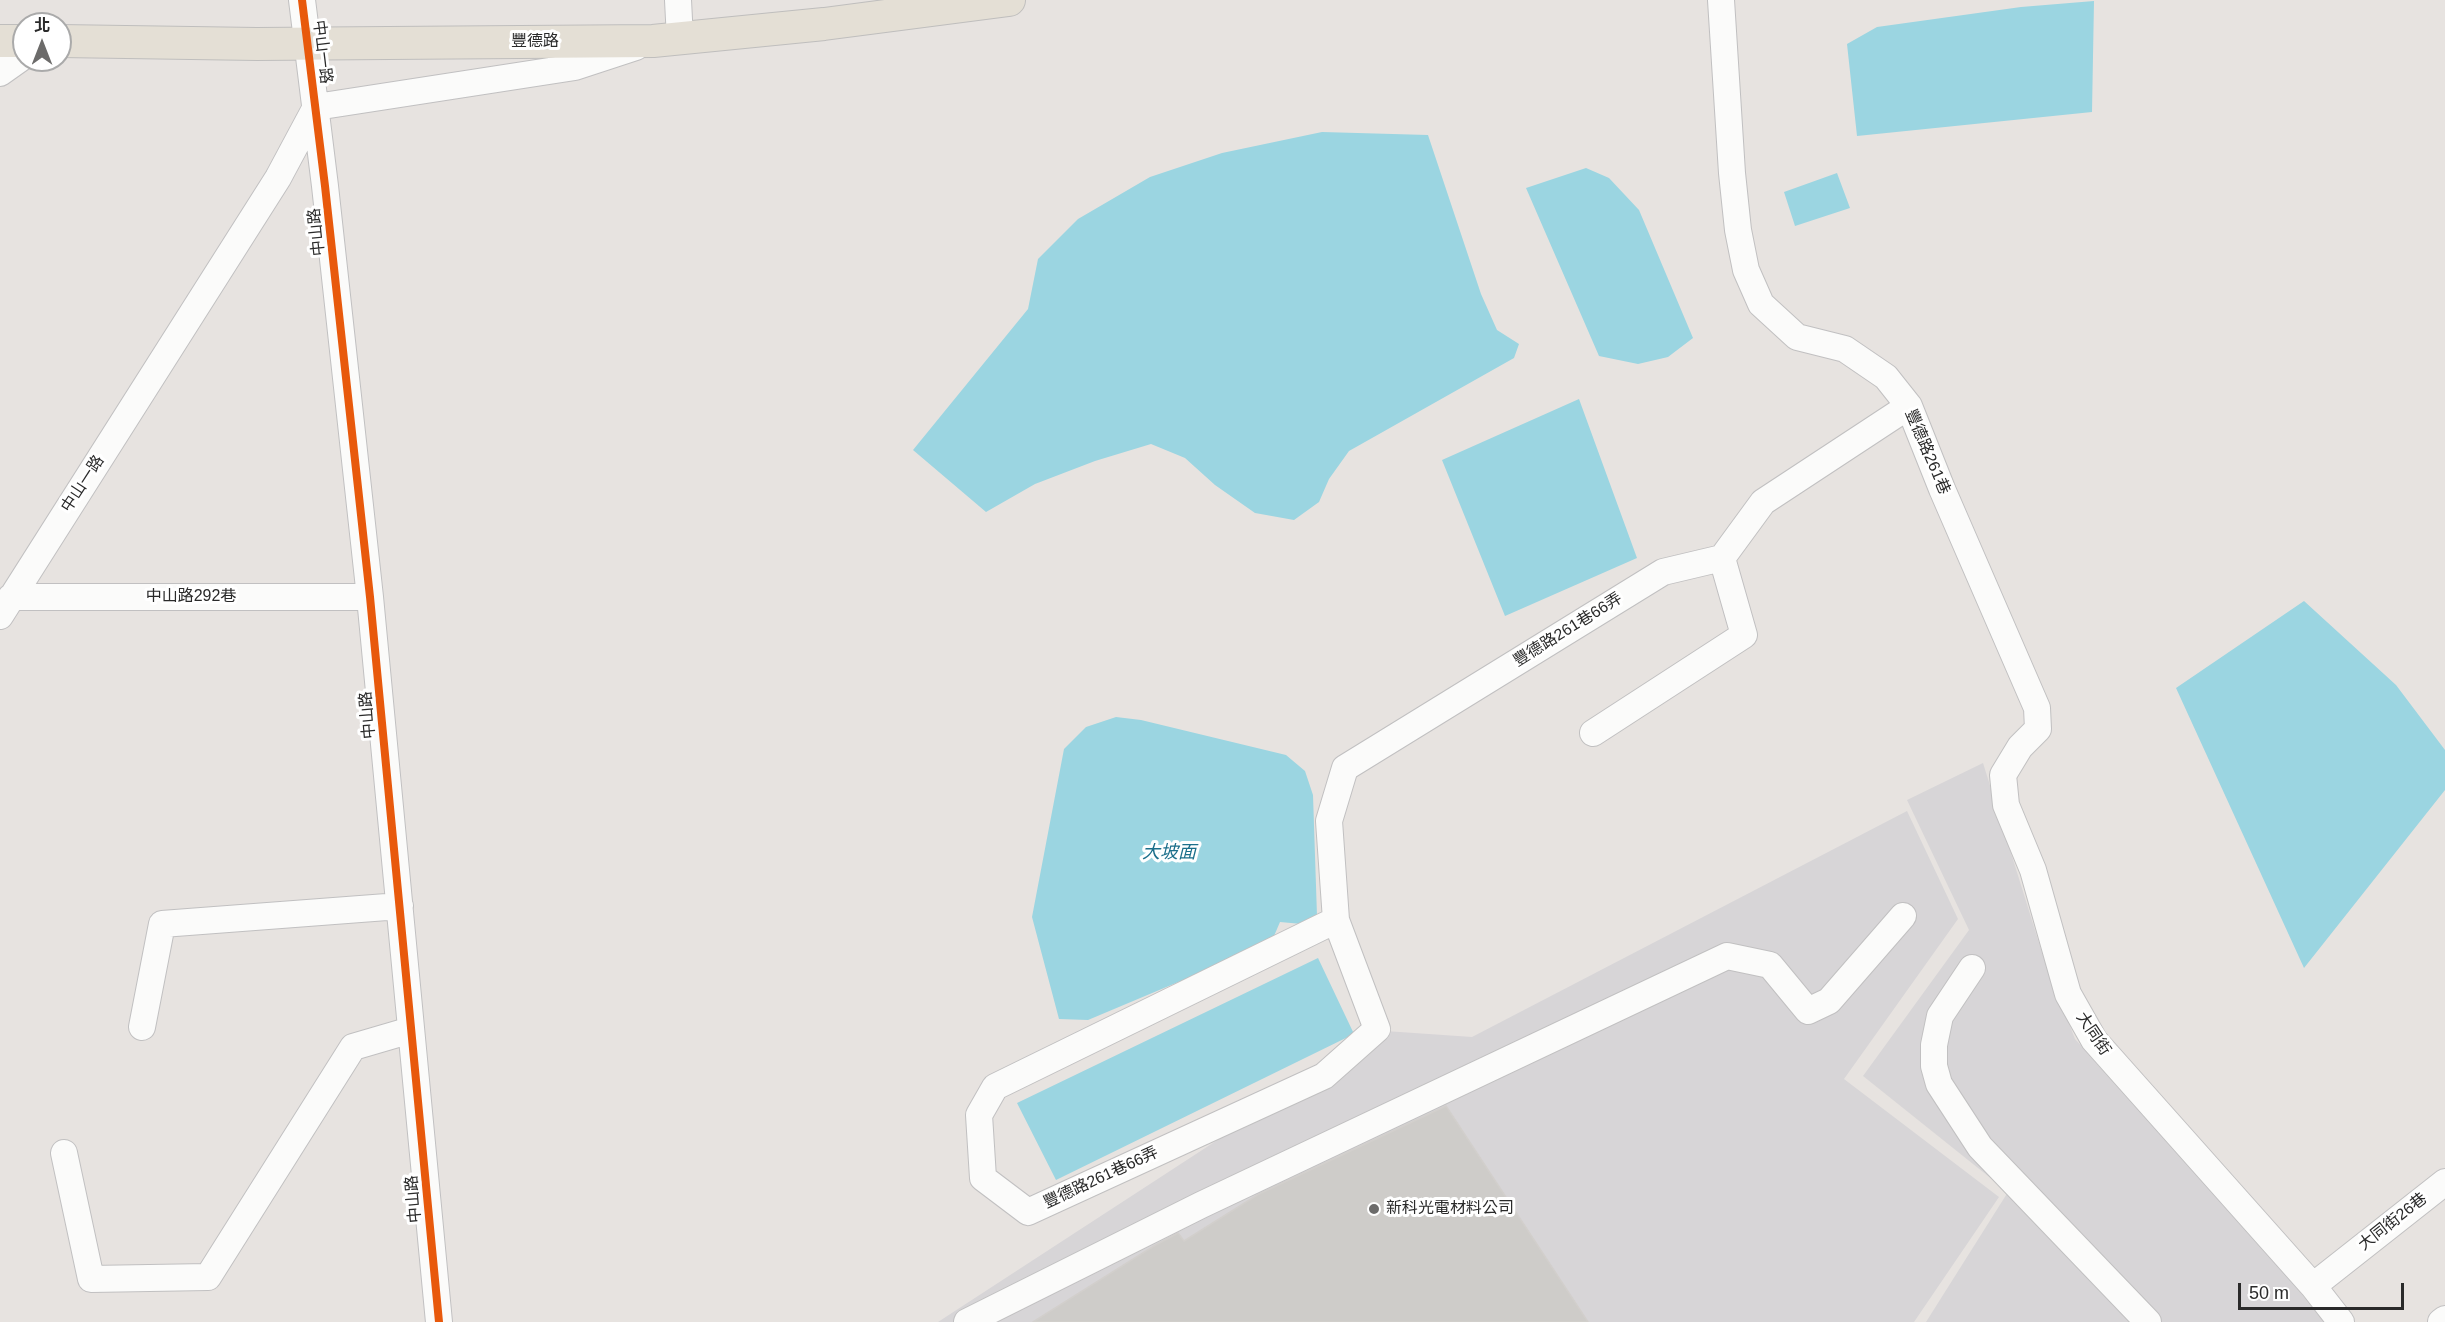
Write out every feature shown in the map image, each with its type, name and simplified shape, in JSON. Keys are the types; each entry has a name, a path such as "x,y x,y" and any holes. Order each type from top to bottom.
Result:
{"main road":[{"name":"豐德路","path":"72,41 308,44 666,40 824,24 1009,0"}],"street":[{"name":"中山一路","path":"6,606 278,178 315,107 302,0"},
{"path":"315,107 575,67 666,40 678,0"},
{"name":"豐德路261巷","path":"1721,0 1738,230 1746,270 1761,304 1797,337 1845,349 1886,377 1909,406 1942,489 2027,686"},
{"name":"中山路","path":"315,107 370,597 439,1322"},
{"path":"1593,733 1744,634 1722,558 1763,502 1909,406"},
{"name":"豐德路261巷66弄","path":"1336,920 995,1087 979,1115 982,1178 1028,1212 1324,1076 1377,1029 1336,920 1329,821 1345,768 1663,572 1722,558"},
{"name":"中山路292巷","path":"6,606 370,597"},
{"name":"大同街","path":"2027,686 2037,708 2038,729 2020,747 2003,775 2006,805 2033,870 2068,994 2094,1040 2313,1286 2341,1322"},
{"path":"142,1027 162,924 400,906"},
{"path":"968,1322 1201,1205 1727,956 1770,965 1808,1011 1829,1001 1903,916"},
{"path":"1972,968 1940,1016 1934,1045 1934,1066 1939,1084 1980,1147 2148,1322"},
{"path":"64,1153 91,1279 208,1277 353,1047 411,1030"},
{"name":"大同街26巷","path":"2313,1286 2445,1182"},
{"path":"2441,1322 2445,1319"}],"shaded area":[{"path":"1983,763 2044,959 2075,1039 2284,1272 2324,1322 1926,1322 2008,1192 1863,1076 1969,930 1907,800"},
{"path":"1907,811 1958,919 1844,1079 1999,1197 1914,1322 938,1322 1385,1031 1472,1037"}],"water":[{"path":"2094,1 2092,112 1857,136 1847,44 1877,27 2021,7"},
{"path":"1322,132 1428,135 1481,294 1497,330 1519,344 1514,358 1349,451 1329,479 1319,502 1294,520 1255,513 1215,485 1185,458 1151,444 1095,461 1035,484 986,512 913,450 1028,309 1038,259 1078,219 1150,177 1222,153"},
{"path":"1586,168 1609,178 1639,210 1693,338 1668,357 1638,364 1599,356 1526,188"},
{"path":"1837,173 1850,208 1795,226 1784,192"},
{"path":"1579,399 1637,558 1505,616 1442,460"},
{"path":"2304,601 2396,685 2445,750 2445,790 2304,968 2176,688"},
{"name":"大坡面","path":"1116,717 1141,720 1286,755 1305,771 1313,795 1317,916 1302,924 1280,922 1271,943 1088,1020 1059,1019 1032,917 1064,749 1086,727"},
{"path":"1318,958 1354,1034 1056,1180 1017,1103"}],"building":[{"name":"新科光電材料公司","path":"1446,1106 1588,1322 1033,1322 1178,1233 1184,1241 1259,1194"}],"cycle path":[{"path":"302,0 325,186 370,597 439,1322"}],"place":[{"name":"新科光電材料公司","path":"1374,1209"}]}
